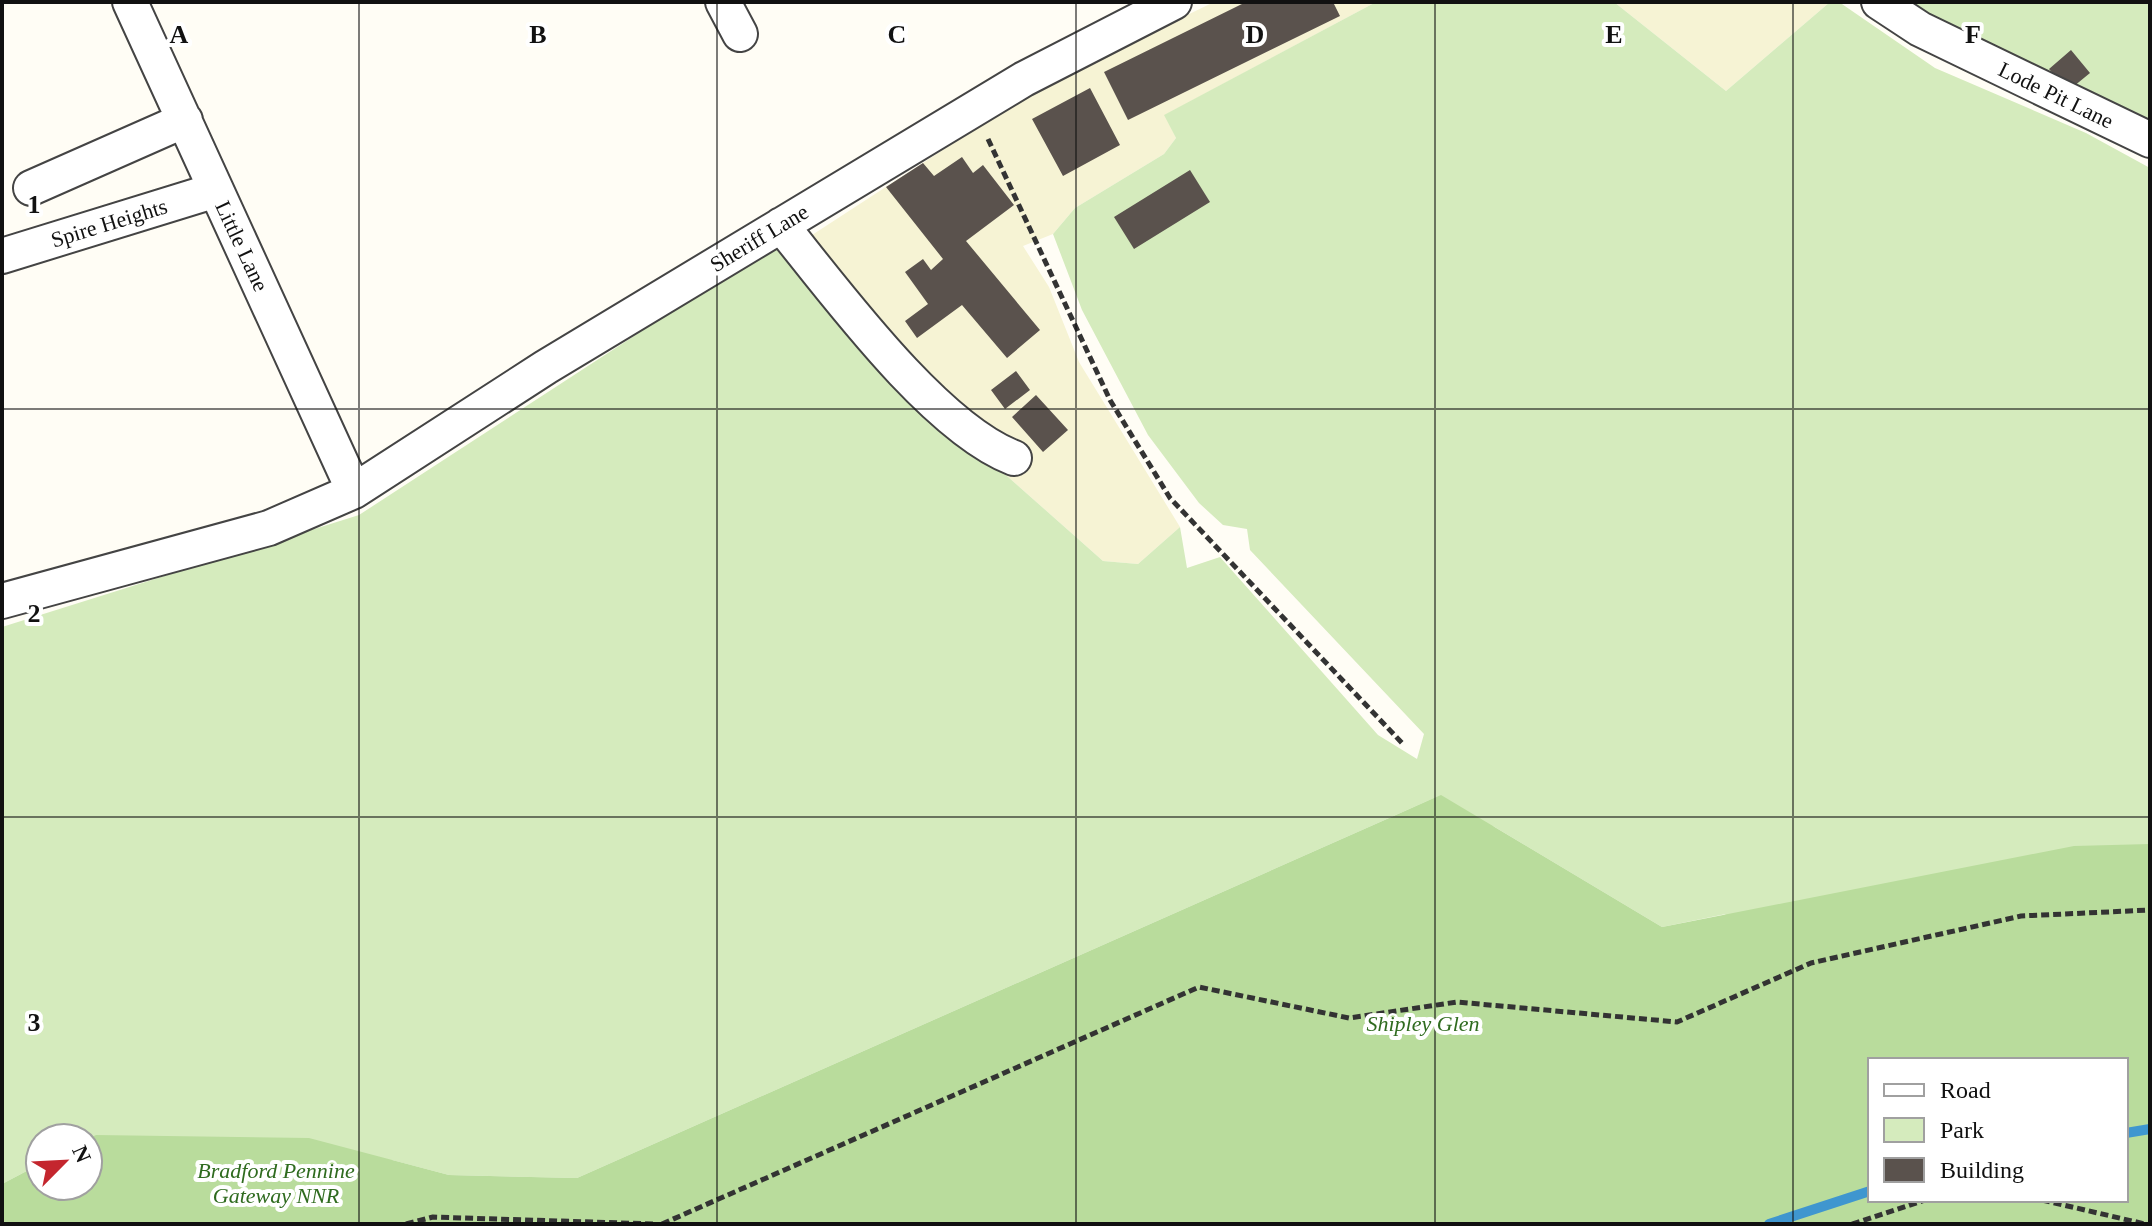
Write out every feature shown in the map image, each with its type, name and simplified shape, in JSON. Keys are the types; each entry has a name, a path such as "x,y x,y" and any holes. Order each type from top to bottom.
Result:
{"street":[{"name":"Little Lane","path":"130,2 354,491"},
{"path":"723,2 740,34"},
{"name":"Sheriff Lane","path":"2,601 269,528 354,491 546,367 1024,79 1174,2"},
{"name":"Lode Pit Lane","path":"1879,2 1920,29 2150,140"},
{"path":"31,188 185,120"},
{"name":"Spire Heights","path":"2,256 216,190"},
{"path":"781,225 833,291 917,384 987,448 1014,458"}],"path":[{"path":"974,109 1110,400 1170,498 1403,744"},
{"path":"662,1224 1199,987 1349,1018 1457,1002 1677,1022 1811,963 2021,916 2150,910"},
{"path":"1852,1224 1919,1202"},
{"path":"2051,1202 2145,1224"},
{"path":"406,1224 433,1217 654,1224"}],"shaded area":[{"path":"1214,2 1376,2 1165,115 1176,138 1164,154 1075,208 1053,234 1023,246 1049,287 1079,362 1180,527 1138,564 1103,561 875,359 789,250 1041,86"},
{"path":"1614,2 1830,2 1726,91"}],"green space":[{"path":"1376,2 1614,2 1726,91 1830,2 1839,2 1935,68 2086,133 2150,168 2150,1224 497,1224 1441,795 577,1178 449,1175 392,1160 2,1224 24,1202 104,1202 104,1122 24,1122 24,1172 2,1184 2,627 359,515 774,245 789,250 875,359 1103,561 1138,564 1180,527 1187,568 1220,557 1378,735 1417,759 1424,734 1250,550 1247,529 1223,525 1199,503 1148,435 1082,310 1053,234 1075,208 1164,154 1176,138 1164,115","holes":["1493,826 1662,927 1726,914 1612,982"]},
{"path":"1910,2 2150,2 2150,122 1938,20"},
{"name":"Shipley Glen","path":"1441,795 1662,927 2074,846 2150,844 2150,1224 2,1224 2,1184 24,1172 24,1202 104,1202 104,1135 309,1138 449,1175 577,1178"}],"building":[{"path":"1246,2 1333,2 1340,16 1128,120 1104,72"},
{"path":"2071,50 2090,73 2068,91 2049,69"},
{"path":"1090,88 1120,145 1063,176 1032,119"},
{"path":"962,157 973,173 983,165 1014,205 966,241 1040,330 1007,358 962,305 917,338 905,321 928,304 905,272 923,259 931,270 943,259 886,187 923,163 934,176"},
{"path":"1190,170 1210,202 1134,249 1114,217"},
{"path":"1016,371 1030,390 1005,409 991,390"},
{"path":"1036,395 1068,430 1043,452 1012,417"}],"waterway":[{"path":"2128,1133 2150,1129"},
{"path":"1769,1224 1868,1192"}],"park label":[{"name":"Bradford Pennine Gateway NNR","path":"276,1182"}]}
